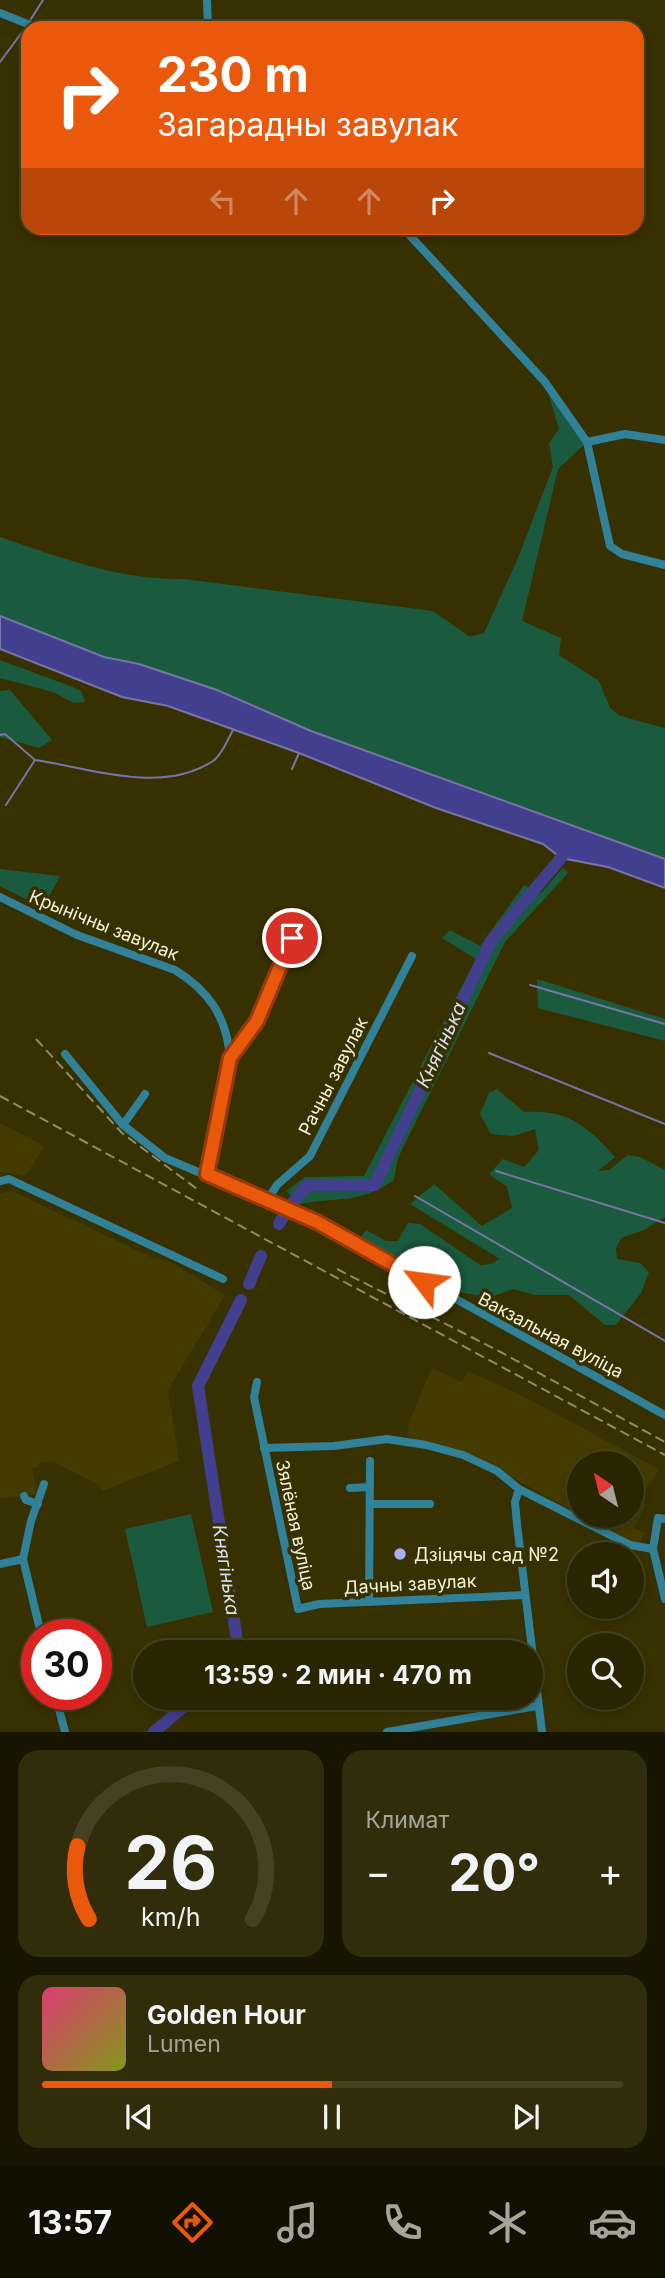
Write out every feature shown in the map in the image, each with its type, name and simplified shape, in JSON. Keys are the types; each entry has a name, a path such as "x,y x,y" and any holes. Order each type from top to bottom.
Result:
{"street":[{"path":"207,0 208,21"},
{"path":"0,13 21,21"},
{"path":"409,235 545,382 587,442 607,538 615,551 665,565"},
{"path":"587,442 625,434 665,440"},
{"name":"Крынічны завулак","path":"0,897 77,935 185,976 205,994 222,1017 230,1058"},
{"path":"207,1174 230,1058 257,1021 292,938"},
{"name":"Рачны завулак","path":"268,1199 277,1185 310,1156 412,956"},
{"name":"Вакзальная вуліца","path":"65,1054 123,1125 165,1158 268,1199 317,1222 665,1415"},
{"path":"123,1125 145,1094"},
{"path":"0,1181 9,1179 223,1279"},
{"name":"Зялёная вуліца","path":"257,1382 254,1397 298,1609"},
{"name":"Зялёная вуліца","path":"264,1448 334,1446 387,1439 463,1455 497,1471 519,1489 630,1545 653,1549"},
{"path":"369,1601 370,1461"},
{"path":"37,1619 23,1559 44,1484"},
{"path":"350,1488 370,1487"},
{"path":"519,1489 517,1524 530,1640"},
{"path":"24,1496 26,1500 38,1504"},
{"path":"370,1504 430,1504"},
{"path":"665,1519 658,1518 653,1549 665,1599"},
{"path":"0,1564 23,1559"},
{"name":"Дачны завулак","path":"298,1609 319,1604 525,1595"},
{"path":"59,1710 65,1732"},
{"path":"387,1732 514,1710"},
{"path":"538,1710 542,1732"}],"shaded area":[{"path":"0,616 104,657 139,664 217,690 311,731 665,859 665,888 608,867 561,858 543,844 436,808 299,753 168,706 122,697 0,649"},
{"path":"0,1123 45,1146 25,1176 0,1172"},
{"path":"12,1191 153,1258 167,1260 225,1295 168,1390 179,1461 102,1491 99,1485 52,1461 39,1463 38,1467 32,1468 37,1495 0,1498 0,1194"},
{"path":"432,1368 462,1382 467,1371 517,1393 625,1451 567,1451 567,1508 470,1455 407,1437 409,1422"},
{"path":"644,1461 659,1469 644,1492"},
{"path":"605,1528 634,1528 645,1533 640,1542 633,1542"}],"green space":[{"path":"545,382 587,442 558,469 522,621 561,638 559,655 599,681 610,708 620,716 665,728 665,859 311,731 217,690 139,664 104,657 0,616 0,537 113,572 433,611 470,637 484,633 518,558 553,467 549,443 559,429"},
{"path":"0,660 81,691 85,702 74,703 53,692 0,678"},
{"path":"10,690 52,740 39,748 0,737 0,691"},
{"path":"563,868 568,873 505,942 398,1158 394,1180 359,1196 300,1204 286,1191 305,1177 364,1176 476,959 442,938 450,930 480,946 524,885 541,893"},
{"path":"0,869 60,876 43,908 0,886"},
{"path":"537,979 665,1019 665,1041 538,1008"},
{"path":"497,1089 524,1112 564,1116 595,1136 615,1157 598,1171 609,1170 628,1155 640,1157 665,1170 665,1217 644,1230 621,1238 616,1248 617,1259 640,1263 649,1272 641,1293 616,1325 605,1325 569,1295 535,1295 513,1289 491,1297 463,1293 443,1282 435,1272 408,1266 361,1237 366,1230 386,1241 398,1241 408,1223 420,1224 480,1265 491,1264 500,1259 410,1204 434,1184 482,1226 512,1208 507,1187 489,1174 503,1159 524,1167 539,1150 535,1129 513,1136 491,1134 480,1114 489,1093"},
{"path":"191,1514 213,1612 147,1627 125,1529"}],"waterway":[{"path":"31,19 43,0"},
{"path":"0,62 21,34"},
{"path":"6,805 35,760 125,776 171,776 193,771 213,761 222,751 233,730"},
{"path":"0,735 5,734 35,760"},
{"path":"292,769 299,753"},
{"name":"Княгінька","path":"294,1201 307,1185 375,1185 491,941 561,858 568,845"},
{"path":"530,985 665,1024"},
{"path":"489,1053 665,1124"},
{"path":"496,1171 665,1223"},
{"path":"415,1196 665,1341"},
{"name":"Княгінька","path":"279,1224 284,1215"},
{"name":"Княгінька","path":"249,1284 261,1256"},
{"name":"Княгінька","path":"237,1640 198,1386 241,1300"},
{"name":"Княгінька","path":"154,1732 180,1710"}],"railway":[{"path":"36,1039 122,1133 197,1189"},
{"path":"0,1096 665,1455"},
{"path":"337,1269 495,1349 665,1442"}],"place":[{"name":"Дзіцячы сад №2","path":"400,1554"}],"route":[{"path":"292,938 257,1021 230,1058 207,1174 317,1222 424,1282"}]}
